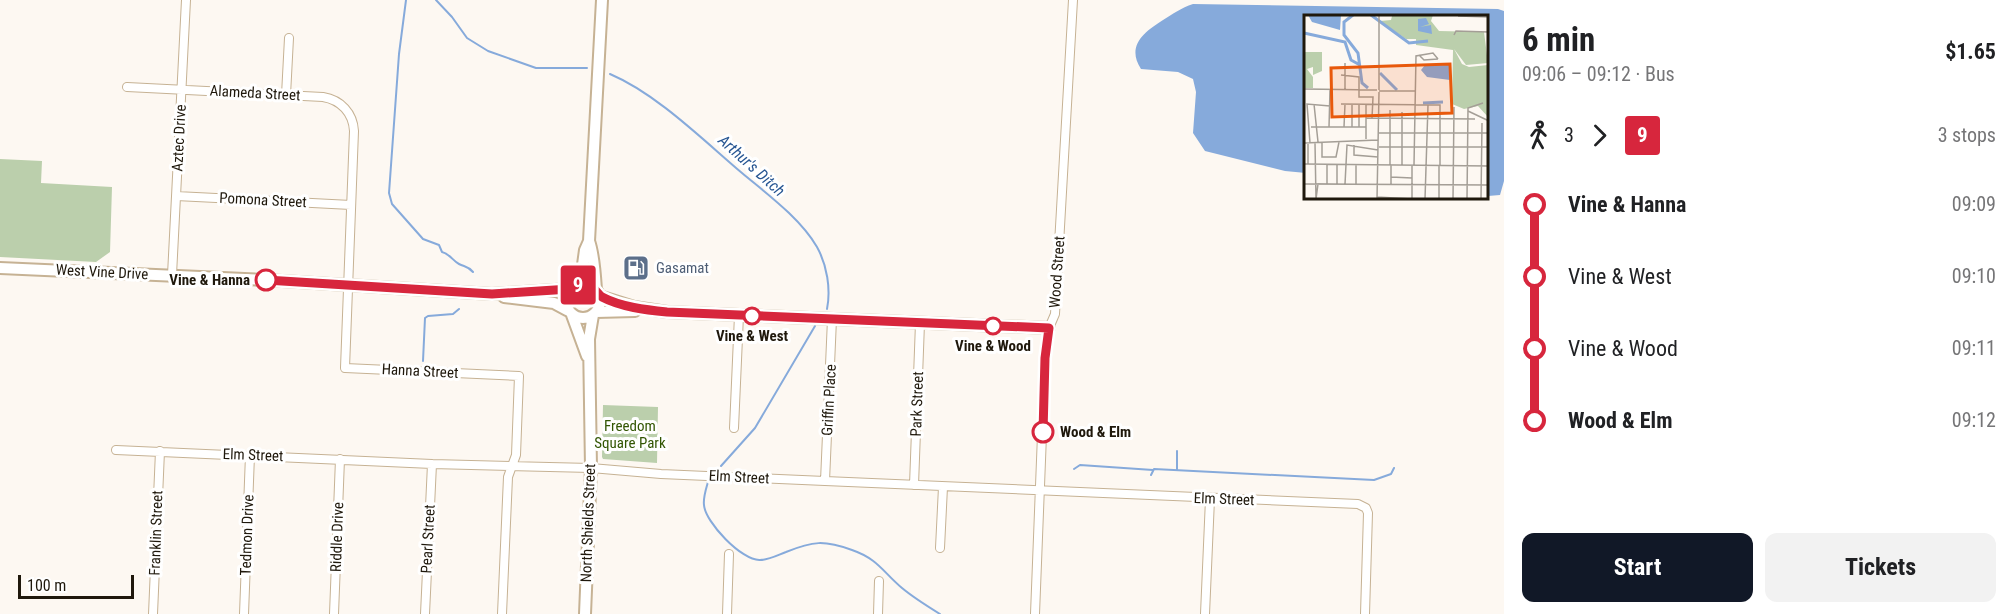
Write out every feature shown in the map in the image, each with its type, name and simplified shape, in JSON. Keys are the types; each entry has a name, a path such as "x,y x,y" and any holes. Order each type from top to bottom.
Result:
{"street":[{"name":"Aztec Drive","path":"172,275 186,0"},
{"path":"602,0 589,241 585,250 582,272 566,296 569,312 582,318 595,314 645,310 1049,328"},
{"name":"Wood Street","path":"1035,614 1045,358 1049,328 1055,314 1072,0"},
{"path":"286,95 289,38"},
{"name":"Alameda Street","path":"127,87 330,98 344,107"},
{"name":"Hanna Street","path":"344,107 351,117 353,126 345,368 519,376 516,455 508,477 502,614"},
{"name":"Pomona Street","path":"176,196 351,205"},
{"path":"589,241 593,251 593,274 600,304 595,314"},
{"name":"West Vine Drive","path":"0,268 172,275 492,294 573,287"},
{"path":"573,287 585,284 598,293 645,310"},
{"name":"West Vine Drive","path":"492,294 554,303 569,312"},
{"name":"North Shields Street","path":"569,312 589,361"},
{"name":"North Shields Street","path":"585,614 591,468 590,331 595,314"},
{"path":"734,428 739,315"},
{"name":"Griffin Place","path":"825,482 832,319"},
{"name":"Park Street","path":"914,485 920,322"},
{"name":"Elm Street","path":"116,450 511,467 591,468 825,482 1362,505 1368,513 1365,614"},
{"name":"Franklin Street","path":"153,614 160,452"},
{"name":"Tedmon Drive","path":"244,614 250,455"},
{"name":"Riddle Drive","path":"334,614 340,459"},
{"name":"Pearl Street","path":"425,614 432,464"},
{"path":"940,548 943,487"},
{"path":"1205,614 1210,498"},
{"path":"727,614 729,554"},
{"path":"878,614 879,581"}],"green space":[{"path":"0,159 42,161 41,183 112,187 110,252 96,262 0,257"},
{"name":"Freedom Square Park","path":"603,405 658,407 657,463 603,459"}],"water":[{"path":"1193,4 1498,9 1504,11 1504,181 1500,195 1489,196 1489,15 1304,15 1304,173 1285,171 1205,151 1193,133 1196,92 1193,79 1178,72 1141,69 1135,53 1139,40 1149,29"}],"waterway":[{"path":"406,0 399,54 389,193 392,204 423,239 439,245 442,252 473,272"},
{"name":"Arthur's Ditch","path":"436,0 467,38 488,51 536,68 587,68"},
{"name":"Arthur's Ditch","path":"610,74 662,105 802,226 817,247 826,269 827,309"},
{"path":"423,361 425,318 453,314 459,309"},
{"name":"Arthur's Ditch","path":"721,466 755,428 815,326"},
{"path":"1177,451 1177,469"},
{"path":"1074,469 1080,465 1153,470"},
{"path":"1151,475 1154,469 1374,480 1391,474 1394,468"},
{"name":"Arthur's Ditch","path":"708,482 704,505 711,521 735,548 752,559 763,560 811,544 826,543 842,547 868,557 907,592 940,614"}],"bus line":[{"name":"9","path":"266,280 492,294 555,291 585,284 596,290 599,296 645,310 1049,328 1045,358 1043,432"}],"place":[{"name":"Gasamat","path":"636,268"},
{"name":"Vine & Hanna","path":"266,280"},
{"name":"Vine & West","path":"752,316"},
{"name":"Vine & Wood","path":"993,326"},
{"name":"Wood & Elm","path":"1043,432"}]}
